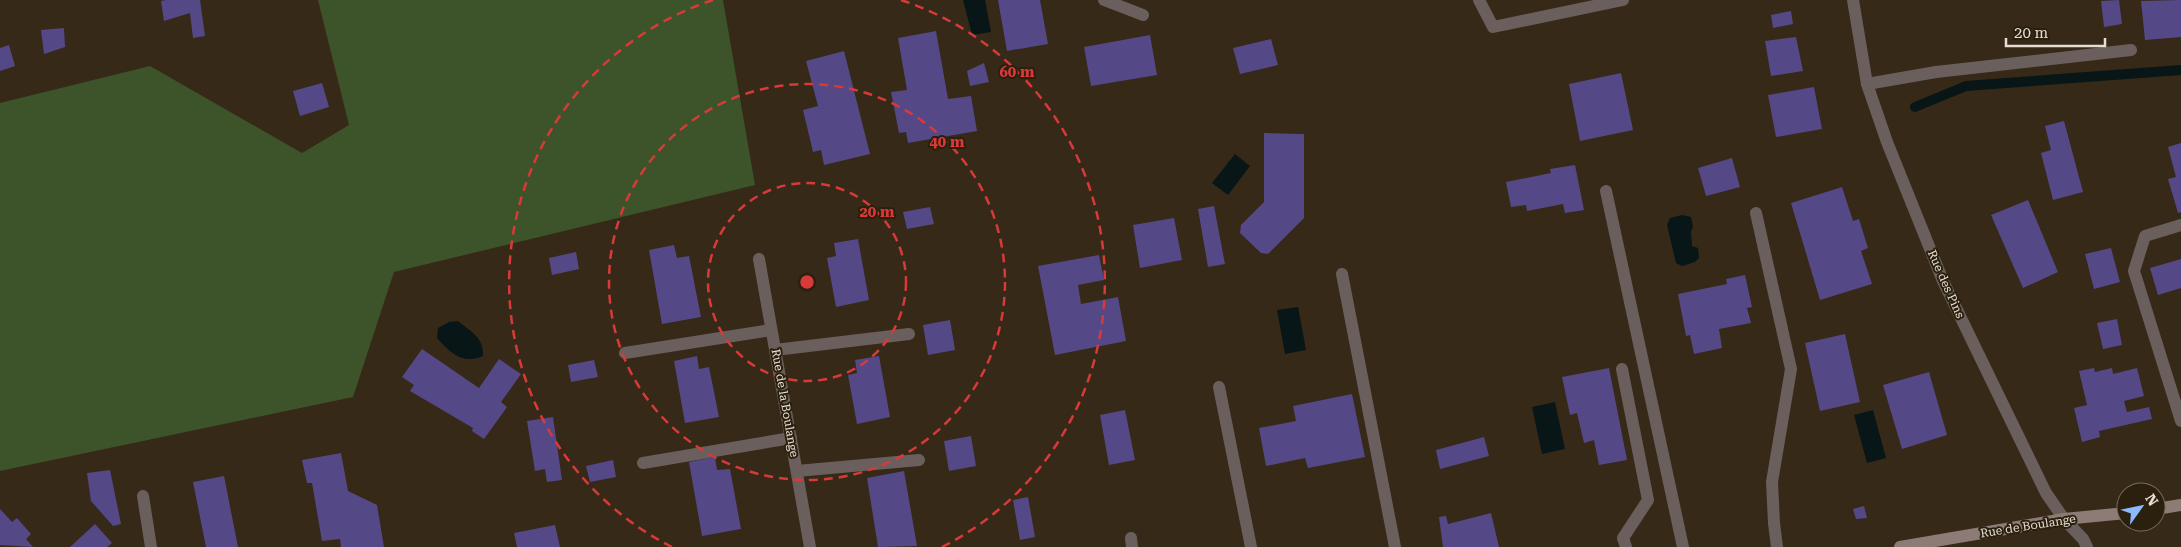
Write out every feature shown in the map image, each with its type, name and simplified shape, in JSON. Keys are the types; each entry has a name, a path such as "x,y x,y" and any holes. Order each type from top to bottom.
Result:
{"main road":[{"path":"2166,507 2181,505"},
{"name":"Rue de Boulange","path":"1900,547 2064,519 2116,514"}],"street":[{"path":"1104,0 1143,15"},
{"path":"1478,0 1493,26 1623,0"},
{"name":"Rue des Pins","path":"1853,0 1867,84 1887,142 1943,282 2046,493 2064,519 2083,539 2087,547"},
{"path":"1867,84 1936,72 2131,50"},
{"path":"1606,191 1683,547"},
{"path":"1756,213 1791,369 1772,482 1777,547"},
{"path":"2181,225 2145,236 2134,271 2181,421"},
{"name":"Rue de la Boulange","path":"759,259 810,547"},
{"path":"1342,274 1395,547"},
{"path":"624,353 772,330"},
{"path":"775,350 909,334"},
{"path":"1622,369 1648,500 1623,538 1626,547"},
{"path":"1219,387 1251,547"},
{"path":"643,463 791,438"},
{"path":"797,472 918,460"},
{"path":"143,496 151,547"}],"green space":[{"path":"318,0 723,0 755,185 394,272 353,397 0,471 0,103 150,66 302,153 349,125"}],"shaded area":[{"path":"963,0 985,0 991,32 972,35"},
{"path":"1235,154 1250,166 1228,195 1212,183"},
{"path":"1682,215 1691,217 1693,226 1691,232 1692,246 1698,248 1699,258 1695,262 1682,266 1676,263 1667,225 1670,218"},
{"path":"1298,307 1306,350 1285,354 1277,310"},
{"path":"458,321 479,339 483,349 483,356 469,359 457,356 437,338 438,328 449,322"},
{"path":"1555,402 1565,449 1542,454 1532,407"},
{"path":"1873,410 1886,458 1867,463 1854,415"}],"building":[{"path":"200,0 205,36 193,38 190,13 164,21 161,1"},
{"path":"998,0 1040,0 1048,44 1007,51"},
{"path":"2119,0 2122,24 2104,27 2101,1"},
{"path":"2181,0 2181,37 2145,40 2141,1"},
{"path":"1791,11 1793,24 1773,28 1771,15"},
{"path":"64,28 65,47 44,54 41,30"},
{"path":"936,31 948,99 971,96 977,131 908,143 906,132 899,133 891,92 907,90 898,38"},
{"path":"1150,35 1157,75 1091,86 1084,47"},
{"path":"1796,37 1803,71 1771,76 1765,41"},
{"path":"1271,39 1278,65 1240,74 1233,48"},
{"path":"9,45 15,66 0,71 0,48"},
{"path":"844,51 870,154 824,165 821,150 813,152 803,110 818,106 806,61"},
{"path":"984,63 989,82 970,86 967,71"},
{"path":"1621,73 1633,130 1580,141 1569,84"},
{"path":"322,83 329,107 300,116 293,91"},
{"path":"1814,87 1822,129 1776,137 1768,95"},
{"path":"2064,121 2083,192 2053,200 2041,153 2051,150 2045,126"},
{"path":"1264,133 1304,134 1304,218 1268,254 1261,253 1240,233 1241,225 1264,202"},
{"path":"2181,143 2181,212 2178,213 2168,179 2176,177 2168,147"},
{"path":"1732,158 1740,187 1706,196 1698,168"},
{"path":"1575,165 1584,210 1565,213 1563,204 1527,211 1526,205 1511,207 1506,182 1551,173 1550,169"},
{"path":"1842,187 1853,221 1859,219 1868,248 1861,251 1872,284 1820,300 1791,203"},
{"path":"2028,200 2058,272 2023,288 1991,215"},
{"path":"1214,206 1225,264 1208,267 1198,209"},
{"path":"930,207 934,224 907,229 903,212"},
{"path":"1174,218 1182,260 1140,268 1133,225"},
{"path":"858,239 869,300 836,307 827,258 836,256 834,243"},
{"path":"674,245 677,258 689,256 701,317 662,324 649,250"},
{"path":"2111,248 2120,282 2094,289 2085,254"},
{"path":"576,252 579,269 552,275 549,258"},
{"path":"1099,255 1104,280 1078,285 1081,304 1118,297 1126,341 1055,355 1038,266"},
{"path":"2181,259 2181,288 2158,295 2150,268"},
{"path":"1745,275 1752,307 1747,308 1751,323 1719,329 1722,348 1694,354 1690,335 1686,336 1678,294 1727,284 1726,279"},
{"path":"2117,319 2122,345 2103,349 2097,323"},
{"path":"950,320 955,350 928,355 923,325"},
{"path":"1845,334 1860,402 1820,411 1805,343"},
{"path":"422,349 479,388 499,359 521,374 501,402 507,407 484,439 472,431 473,428 410,391 414,385 402,377"},
{"path":"697,356 699,369 709,367 719,417 685,423 674,361"},
{"path":"879,356 890,417 857,424 848,375 857,373 855,360"},
{"path":"594,360 598,377 571,382 568,365"},
{"path":"1609,368 1627,460 1599,465 1594,440 1584,443 1577,413 1570,415 1562,377"},
{"path":"2094,368 2095,372 2112,368 2113,374 2137,368 2144,396 2124,401 2127,412 2149,407 2152,419 2099,431 2100,437 2082,442 2074,408 2087,405 2079,371"},
{"path":"1929,372 1947,435 1902,449 1883,385"},
{"path":"1352,394 1365,457 1308,468 1305,458 1266,466 1259,428 1296,421 1293,406"},
{"path":"1125,410 1135,460 1109,465 1100,415"},
{"path":"553,417 562,480 547,482 545,469 535,471 527,421"},
{"path":"971,436 976,466 949,471 944,441"},
{"path":"1484,437 1489,456 1440,469 1436,450"},
{"path":"341,453 348,491 377,505 384,547 341,547 340,539 322,541 312,483 307,483 302,460"},
{"path":"715,457 717,470 730,469 741,529 702,536 689,462"},
{"path":"613,460 616,477 590,482 586,466"},
{"path":"110,470 121,524 113,526 91,501 87,473"},
{"path":"904,471 917,546 878,547 867,478"},
{"path":"224,476 238,547 206,547 193,482"},
{"path":"1028,497 1035,537 1020,540 1013,500"},
{"path":"1864,506 1867,518 1856,519 1853,509"},
{"path":"0,509 12,522 17,518 31,534 26,539 33,547 0,545"},
{"path":"1491,513 1499,547 1443,547 1439,517 1446,516 1448,524"},
{"path":"95,524 112,543 107,547 70,547"},
{"path":"555,525 560,547 517,547 514,533"}],"waterway":[{"path":"1915,107 1966,86 2181,70"}]}
